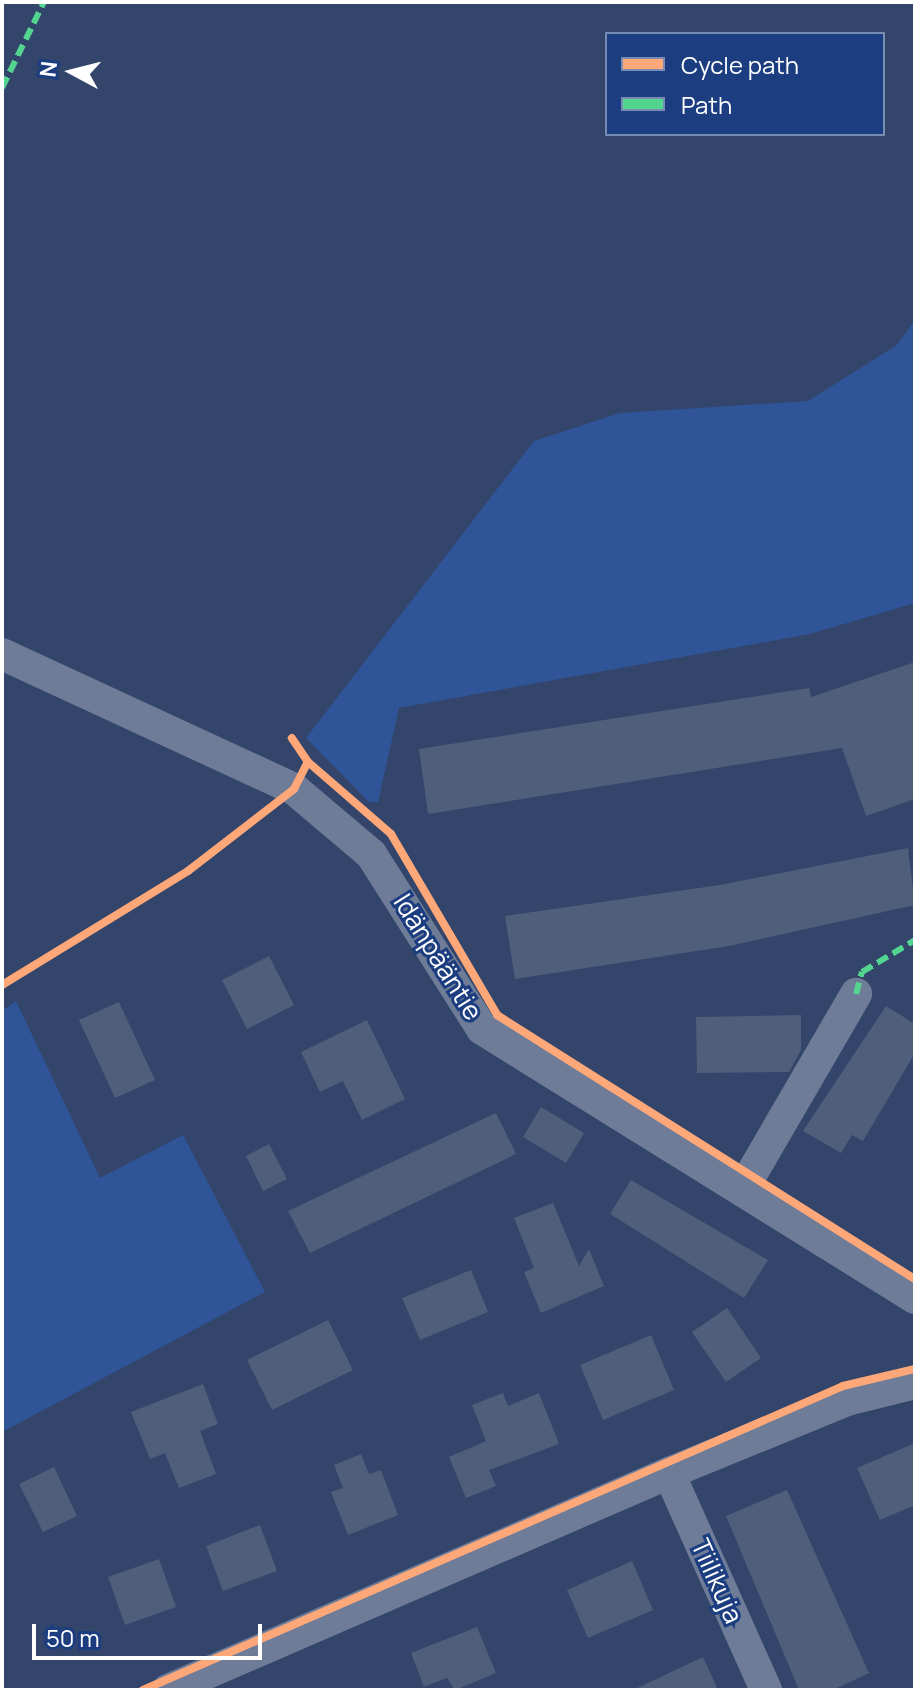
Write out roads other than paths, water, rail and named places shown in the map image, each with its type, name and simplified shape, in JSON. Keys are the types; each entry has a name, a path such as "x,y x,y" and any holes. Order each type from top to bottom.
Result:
{"street":[{"name":"Idänpääntie","path":"2,654 294,789 371,854 482,1029 915,1298"},
{"path":"742,1190 856,994"},
{"path":"168,1690 669,1473 847,1400 915,1383"},
{"name":"Tiilikuja","path":"669,1473 766,1690"}]}
